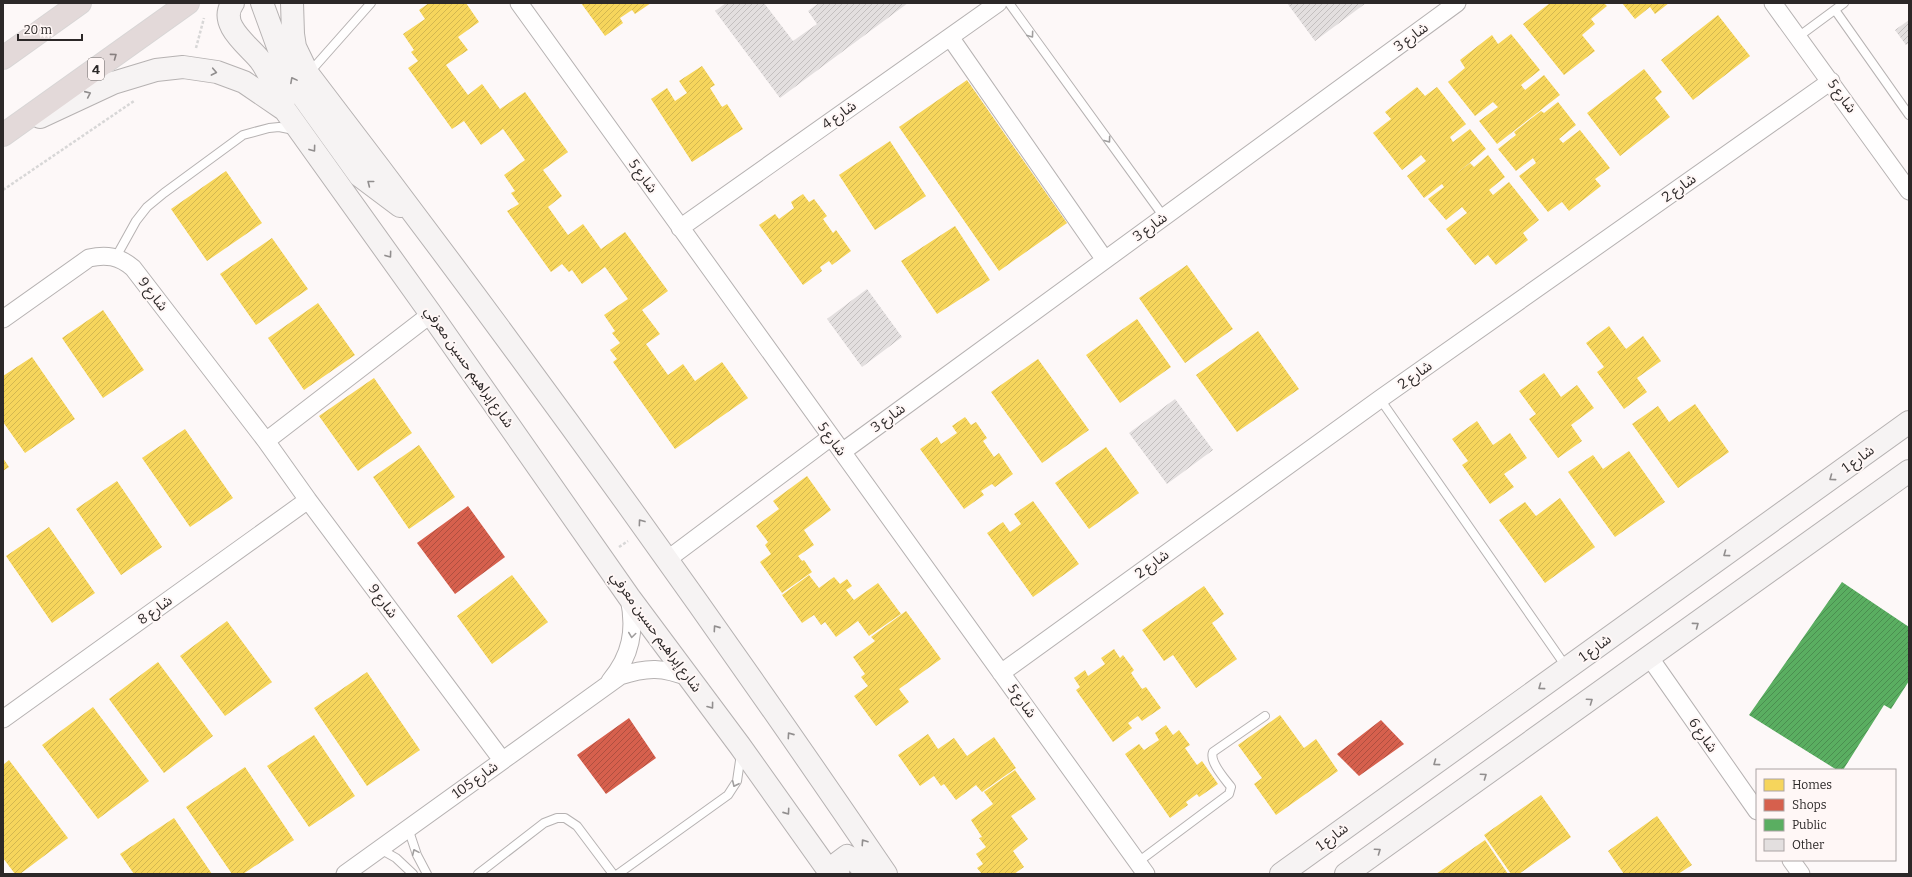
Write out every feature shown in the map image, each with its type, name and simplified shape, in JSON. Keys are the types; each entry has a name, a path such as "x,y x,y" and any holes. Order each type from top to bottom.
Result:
{"highway":[{"path":"3,58 80,3"},
{"name":"4","path":"3,135 188,3"}],"street":[{"path":"233,3 229,15 230,22 238,37 260,60 274,83 285,110"},
{"path":"262,3 285,66 298,91 360,176 423,224"},
{"path":"292,3 295,47 308,74 423,224 668,559 886,874"},
{"name":"شارع 5","path":"519,3 1142,868"},
{"name":"شارع 4","path":"680,228 998,3"},
{"name":"شارع 3","path":"842,452 1458,3"},
{"name":"شارع 5","path":"1773,3 1831,81 1909,191"},
{"path":"950,37 1104,260"},
{"name":"شارع إبراهيم حسين معرفي","path":"3,135 60,106 113,83 156,70 183,67 217,72 244,82 285,110 431,314 629,597 740,746 831,874"},
{"name":"شارع 2","path":"1001,673 1380,399 1831,81"},
{"path":"3,319 89,258 100,256 116,257"},
{"name":"شارع 9","path":"116,257 125,261 133,268 266,441 308,500 502,760"},
{"path":"266,441 431,314"},
{"name":"شارع 1","path":"1281,874 1909,422"},
{"path":"668,559 831,437"},
{"path":"1346,874 1907,477"},
{"name":"شارع 8","path":"3,719 308,500"},
{"name":"شارع 105","path":"605,686 618,671 629,648 632,635 633,616 629,597"},
{"name":"شارع 6","path":"1650,658 1756,810"},
{"name":"شارع 105","path":"345,874 620,676 638,670 655,669 673,671 690,678"},
{"path":"838,874 839,862 847,856 855,860 866,874"},
{"path":"1792,861 1801,874"}],"lane":[{"path":"308,74 371,3"},
{"path":"1009,3 1164,217"},
{"path":"1798,37 1844,3"},
{"path":"1835,10 1909,115"},
{"path":"116,257 136,221 147,207 243,136 255,131 279,127 301,132"},
{"path":"1380,399 1567,668"},
{"path":"1142,868 1229,794 1231,787 1214,761 1212,755 1213,752 1264,716"},
{"path":"618,874 728,795 737,781 739,773 740,746"},
{"path":"478,874 544,823 557,818 565,818 577,826 612,874"},
{"path":"408,828 416,855 427,874"},
{"path":"380,849 396,858 414,874"}],"path":[{"path":"602,558 647,530"}],"building: Homes":[{"path":"429,3 466,3 479,22 458,37 468,50 446,65 468,95 482,84 500,109 525,92 568,152 543,170 562,196 548,207 568,235 583,224 601,249 625,232 668,291 642,310 660,334 646,344 668,375 683,364 695,381 722,362 748,398 675,449 613,362 617,359 610,350 620,343 612,333 615,331 604,315 628,299 605,267 582,284 572,270 569,272 562,264 551,272 507,211 519,204 511,193 515,191 504,175 525,160 503,129 481,145 464,121 452,129 408,68 418,61 411,52 414,50 403,34 425,19 419,10"},
{"path":"581,3 651,3 635,14 632,10 620,18 623,23 605,36"},
{"path":"1550,3 1604,3 1607,6 1591,19 1595,24 1582,35 1595,51 1564,75 1523,24"},
{"path":"1622,3 1669,3 1655,14 1650,7 1635,19"},
{"path":"1718,15 1750,56 1693,100 1661,60"},
{"path":"1511,34 1540,70 1521,85 1525,90 1544,75 1560,95 1497,144 1479,121 1498,107 1493,102 1475,116 1448,82 1465,68 1460,60 1492,35 1498,44"},
{"path":"702,66 715,85 710,88 722,107 727,104 743,129 692,162 651,99 667,88 675,101 687,93 679,81"},
{"path":"1644,69 1662,92 1655,98 1670,117 1620,156 1587,113"},
{"path":"967,80 1067,223 999,271 899,127"},
{"path":"1417,87 1425,96 1437,87 1466,124 1450,137 1453,142 1470,129 1486,149 1455,175 1470,163 1474,167 1488,155 1505,177 1489,190 1493,195 1509,182 1539,220 1523,233 1528,240 1496,265 1488,255 1475,265 1446,229 1467,213 1462,207 1446,220 1428,199 1444,187 1442,184 1424,198 1407,176 1426,161 1421,155 1402,170 1373,133 1391,119 1385,112"},
{"path":"1558,102 1576,125 1559,139 1563,143 1580,130 1610,168 1595,179 1601,186 1569,211 1562,202 1548,212 1519,176 1536,163 1533,158 1516,171 1498,149 1516,135 1514,132 1541,111 1544,113"},
{"path":"890,141 926,196 875,230 839,175"},
{"path":"226,171 262,223 207,261 171,209"},
{"path":"803,194 809,202 814,199 827,216 823,219 833,233 836,230 851,251 832,265 829,261 820,267 822,271 803,285 759,225 775,214 779,219 794,208 791,202"},
{"path":"955,226 990,280 937,314 901,261"},
{"path":"272,238 308,289 256,325 220,274"},
{"path":"1187,265 1233,329 1185,363 1139,298"},
{"path":"318,303 355,355 304,390 268,338"},
{"path":"103,310 144,370 103,398 62,338"},
{"path":"1137,319 1171,367 1120,403 1086,355"},
{"path":"1609,326 1626,349 1643,336 1661,361 1637,378 1647,392 1624,409 1597,372 1604,367 1586,343"},
{"path":"1258,331 1299,389 1237,432 1196,375"},
{"path":"32,357 75,419 25,453 3,422 3,376"},
{"path":"1038,359 1089,430 1042,463 991,392"},
{"path":"1544,373 1561,397 1577,385 1594,408 1571,425 1582,441 1558,458 1529,419 1536,414 1519,391"},
{"path":"374,378 412,433 358,471 319,416"},
{"path":"1695,404 1729,452 1678,488 1632,424 1658,406 1669,422"},
{"path":"965,417 971,425 976,422 987,438 983,441 994,457 999,453 1013,474 995,487 992,484 981,491 984,495 964,509 920,449 937,437 941,444 957,433 952,426"},
{"path":"1477,421 1493,445 1510,433 1527,458 1504,474 1514,487 1490,504 1462,465 1468,461 1452,439"},
{"path":"185,429 233,498 190,527 142,458"},
{"path":"419,445 455,497 409,529 373,477"},
{"path":"1106,447 1139,493 1089,529 1055,483"},
{"path":"1629,451 1665,502 1615,537 1568,472 1593,455 1603,469"},
{"path":"3,458 9,467 3,471"},
{"path":"807,476 831,510 804,530 814,545 798,556 802,561 804,560 812,572 782,593 760,562 771,554 765,545 768,542 756,526 779,509 773,501"},
{"path":"117,481 162,547 121,575 76,509"},
{"path":"1560,498 1595,547 1545,583 1499,520 1525,502 1536,516"},
{"path":"1033,501 1079,564 1033,597 987,533 1003,522 1010,532 1021,524 1014,514"},
{"path":"49,527 95,593 52,623 6,556"},
{"path":"512,575 548,622 492,664 457,616"},
{"path":"809,575 819,588 834,577 840,584 847,579 852,586 846,590 854,600 878,583 901,614 869,636 858,621 836,637 825,622 821,625 814,615 802,623 782,595"},
{"path":"1204,586 1224,614 1212,623 1237,659 1196,688 1173,655 1164,661 1142,630"},
{"path":"906,611 941,659 899,689 909,702 876,726 854,696 868,686 861,677 865,674 853,657 875,641 871,637"},
{"path":"227,621 272,682 225,716 180,656"},
{"path":"1114,649 1120,658 1123,655 1134,670 1131,673 1142,689 1146,687 1161,708 1142,721 1138,716 1128,723 1132,728 1113,742 1076,690 1080,687 1074,678 1085,670 1088,676 1105,664 1101,658"},
{"path":"158,662 213,736 164,773 109,699"},
{"path":"367,672 420,750 367,786 314,708"},
{"path":"93,707 149,781 98,819 42,745"},
{"path":"1280,715 1304,748 1316,739 1338,771 1276,815 1254,784 1262,778 1238,745"},
{"path":"1166,725 1173,735 1179,730 1190,745 1185,748 1197,765 1202,761 1218,784 1199,797 1197,794 1186,802 1188,805 1170,818 1125,754 1139,744 1144,750 1159,740 1155,733"},
{"path":"928,734 938,749 954,738 967,756 994,737 1016,768 982,792 976,785 956,800 944,784 941,786 934,776 920,786 898,755"},
{"path":"314,735 355,796 309,827 267,766"},
{"path":"9,760 68,838 20,874 15,874 3,858 3,765"},
{"path":"245,767 294,840 243,874 232,874 186,807"},
{"path":"1015,770 1036,799 1011,816 1028,839 1013,851 1024,867 1014,874 982,874 977,868 983,864 976,854 986,847 979,838 982,837 971,820 993,804 984,792"},
{"path":"1541,795 1571,837 1519,874 1511,874 1484,835"},
{"path":"1657,816 1692,865 1678,874 1624,874 1608,851"},
{"path":"174,818 212,874 134,874 120,854"},
{"path":"1485,840 1508,874 1436,874"}],"building: Shops":[{"path":"468,506 505,557 455,594 417,543"},
{"path":"629,718 656,758 606,794 577,755"},
{"path":"1381,720 1404,744 1359,776 1337,754"}],"building: Public":[{"path":"1842,582 1909,627 1909,681 1891,709 1884,705 1844,769 1835,769 1749,715"}],"building: Other":[{"path":"726,3 764,3 793,41 817,24 808,11 819,3 908,3 780,98 715,11"},
{"path":"1287,3 1366,3 1315,41"},
{"path":"1909,20 1909,43 1906,45 1895,30"},
{"path":"867,289 902,337 862,367 827,319"},
{"path":"1175,399 1213,450 1167,484 1129,433"}]}
